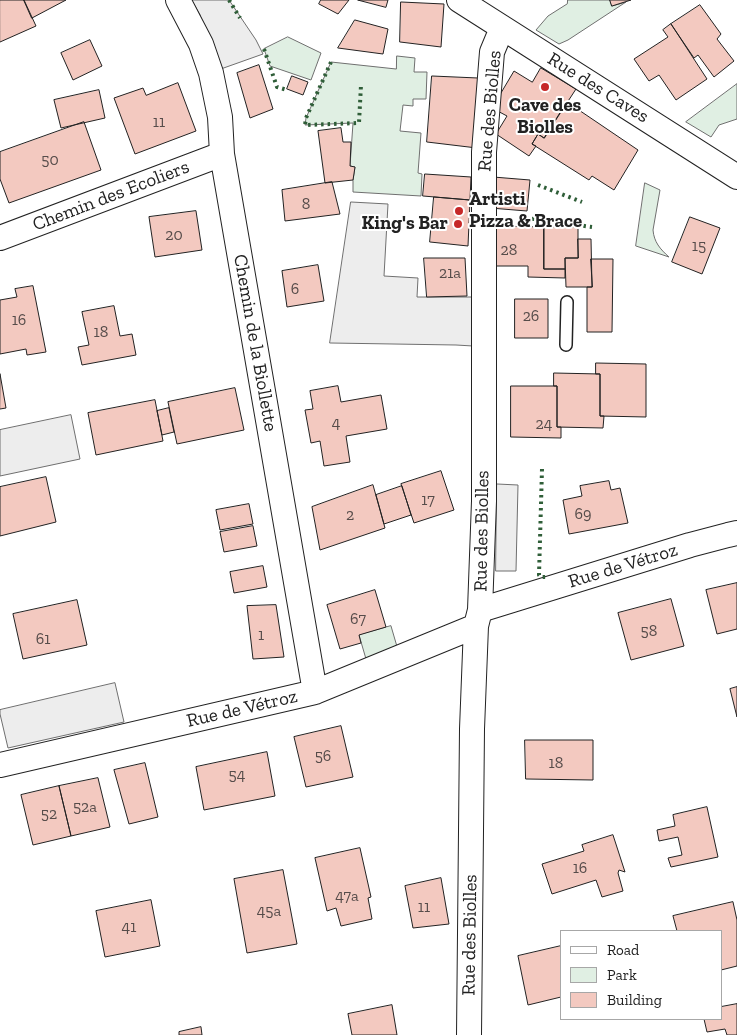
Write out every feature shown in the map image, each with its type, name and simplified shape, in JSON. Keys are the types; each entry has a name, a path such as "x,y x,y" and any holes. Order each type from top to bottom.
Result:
{"street":[{"name":"Chemin de la Biollette","path":"178,0 200,44 211,73 220,117 222,154 315,692"},
{"name":"Rue des Caves","path":"459,0 737,177"},
{"name":"Rue des Biolles","path":"469,1035 472,729 484,501 484,152 492,52 502,28"},
{"name":"Chemin des Ecoliers","path":"0,238 222,154"},
{"name":"Rue de Vétroz","path":"0,765 315,692 478,618 682,548 737,534"}],"lane":[{"path":"566,345 567,302"}],"green space":[{"path":"568,0 610,0 612,6 626,2 559,44 536,30 548,16 567,4"},
{"path":"288,37 321,53 311,80 270,66 264,49"},
{"path":"397,56 415,58 414,72 427,72 426,99 413,99 413,106 403,105 400,131 421,133 418,173 422,174 421,196 353,192 355,167 350,166 353,123 305,125 306,118 331,62 396,69"},
{"path":"737,84 737,119 719,125 711,137 686,122"},
{"path":"645,183 660,190 653,230 658,245 669,257 636,246"},
{"path":"391,626 398,650 366,659 359,635"}],"shaded area":[{"path":"192,0 229,0 256,40 263,54 218,70 200,15"},
{"path":"351,202 388,204 384,276 418,278 417,297 474,297 473,346 330,343"},
{"path":"71,415 80,459 0,476 0,430"},
{"path":"497,484 518,485 516,571 496,571"},
{"path":"115,683 124,722 8,748 0,710"}],"building":[{"path":"0,0 24,0 36,26 0,42"},
{"path":"24,0 66,0 32,18"},
{"path":"321,0 349,0 338,14 319,4"},
{"path":"358,0 388,0 386,7"},
{"path":"610,0 631,0 612,6"},
{"path":"401,2 444,4 441,47 400,42"},
{"path":"700,5 721,34 717,39 734,61 714,77 698,55 694,58 671,24"},
{"path":"355,20 388,29 383,54 338,48"},
{"path":"671,24 707,79 676,100 659,75 649,81 634,59 668,37 663,30"},
{"path":"90,40 102,66 73,80 61,53"},
{"path":"259,65 273,109 250,118 237,73"},
{"path":"541,68 576,89 544,138 538,134 532,144 536,146 529,156 496,134 507,116 492,108 514,71 532,82"},
{"path":"292,76 308,82 303,95 287,89"},
{"path":"432,76 478,78 477,148 427,142"},
{"path":"178,83 196,131 135,154 114,98 143,88 146,95"},
{"path":"99,90 105,118 61,128 54,100"},
{"path":"567,102 638,150 614,190 592,176 589,180 532,144 538,134 544,138"},
{"path":"84,122 101,170 9,203 0,179 0,152"},
{"path":"341,128 343,142 351,142 350,166 355,167 353,180 325,183 318,131"},
{"path":"425,174 471,177 470,200 423,196"},
{"path":"493,177 530,180 527,211 490,208"},
{"path":"332,182 340,214 285,221 282,190"},
{"path":"434,197 470,200 468,246 430,242"},
{"path":"196,211 202,250 155,257 149,217"},
{"path":"690,217 720,228 702,274 672,262"},
{"path":"496,226 544,227 544,269 565,269 565,278 528,277 528,266 496,266"},
{"path":"544,227 578,227 578,258 565,258 565,269 544,269"},
{"path":"578,239 591,239 592,287 566,287 565,258 578,258"},
{"path":"424,258 465,258 467,296 427,297"},
{"path":"591,259 613,259 612,332 587,332 587,287 592,287"},
{"path":"318,265 324,301 287,307 282,271"},
{"path":"33,286 46,352 27,355 26,349 0,354 0,300 17,297 15,289"},
{"path":"515,299 548,299 548,338 515,338"},
{"path":"114,306 120,336 132,334 136,355 82,365 78,347 89,345 82,312"},
{"path":"596,363 646,364 646,417 600,416 600,374 596,374"},
{"path":"554,373 600,374 600,416 604,416 603,428 557,427 557,386 554,386"},
{"path":"0,374 6,408 0,409"},
{"path":"338,386 341,402 381,395 387,429 346,436 350,462 324,466 320,441 311,443 305,410 313,409 310,391"},
{"path":"511,386 557,386 557,427 561,427 561,438 511,437"},
{"path":"235,388 244,430 177,444 168,402"},
{"path":"155,400 163,441 96,455 88,413"},
{"path":"169,408 174,432 162,435 157,411"},
{"path":"441,471 454,510 414,523 401,484"},
{"path":"46,477 56,522 0,536 0,487"},
{"path":"609,481 611,490 620,488 628,523 569,534 563,500 582,496 580,486"},
{"path":"373,485 385,528 320,550 312,507"},
{"path":"402,486 411,515 384,524 376,495"},
{"path":"249,504 253,524 220,530 216,510"},
{"path":"253,526 257,546 224,552 220,532"},
{"path":"263,566 267,587 234,593 230,572"},
{"path":"737,583 737,629 717,634 706,590"},
{"path":"375,590 386,627 359,635 361,643 340,649 327,605"},
{"path":"671,599 684,646 631,660 618,613"},
{"path":"77,600 87,645 23,659 13,614"},
{"path":"276,605 284,657 253,659 247,606"},
{"path":"737,687 737,717 730,689"},
{"path":"341,726 353,777 306,787 294,737"},
{"path":"525,740 593,740 593,780 526,779"},
{"path":"267,752 275,796 204,810 196,767"},
{"path":"145,763 158,817 129,824 114,770"},
{"path":"98,778 110,827 71,836 59,786"},
{"path":"59,786 71,836 33,845 21,795"},
{"path":"707,807 718,857 671,867 668,858 682,855 678,837 659,841 657,830 675,826 673,815"},
{"path":"613,835 625,872 619,870 618,873 623,891 602,897 596,880 552,894 542,864 584,851 582,845"},
{"path":"360,848 371,897 368,898 372,919 341,926 336,908 327,911 315,858"},
{"path":"283,870 297,944 247,953 234,879"},
{"path":"441,878 449,924 413,928 405,886"},
{"path":"151,900 160,946 105,957 96,911"},
{"path":"733,902 737,920 737,966 722,970 722,930 677,930 673,916"},
{"path":"560,946 560,997 528,1005 518,956"},
{"path":"737,1004 737,1035 727,1035 725,1029 707,1032 704,1020 722,1020 722,1007"},
{"path":"392,1005 397,1035 352,1035 348,1014"},
{"path":"201,1027 202,1035 179,1035 179,1032"}],"hedge":[{"path":"229,0 240,18"},
{"path":"264,49 277,87 287,90"},
{"path":"331,62 306,118 305,125 359,123 361,85"},
{"path":"538,185 582,202"},
{"path":"519,217 592,227"},
{"path":"542,469 539,575 547,577"}],"place":[{"name":"Cave des Biolles","path":"545,87"},
{"name":"Artisti Pizza & Brace","path":"459,211"},
{"name":"King's Bar","path":"458,224"}]}
